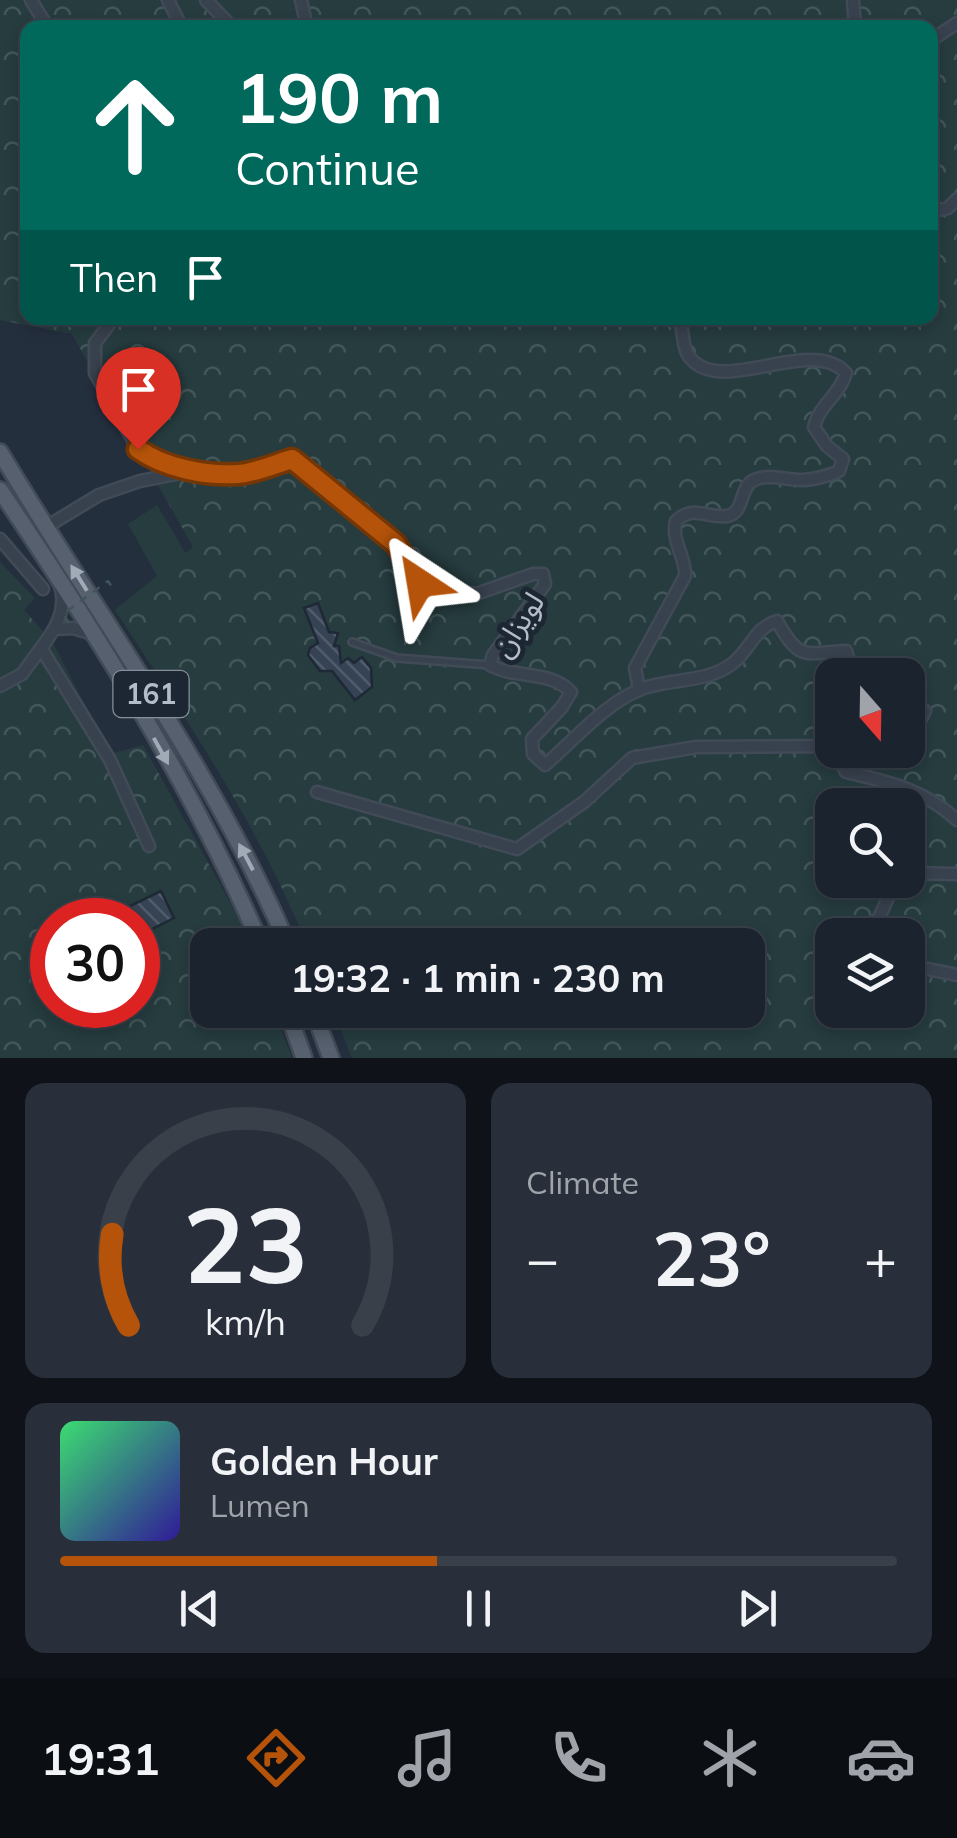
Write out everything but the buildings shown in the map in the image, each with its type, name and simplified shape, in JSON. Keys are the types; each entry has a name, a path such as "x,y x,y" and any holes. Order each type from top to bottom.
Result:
{"main road":[{"name":"161","path":"0,452 202,774 279,928"},
{"name":"161","path":"0,490 95,635 190,802 253,928"},
{"path":"294,1028 304,1058"},
{"path":"320,1028 331,1058"}],"street":[{"path":"206,0 226,20"},
{"path":"108,325 95,342 94,372 122,425 138,449 151,458 196,471"},
{"path":"640,690 636,668 685,576 686,562 676,544 676,521 684,513 695,511 732,514 745,487 753,480 800,480 834,474 842,459 814,428 822,406 842,386 846,374 842,368 795,360 745,372 706,366 694,362 687,354 681,325"},
{"name":"لویزان","path":"46,526 99,495 140,481 196,471 240,474 292,459 396,544 420,583 476,594 543,574 545,584 493,654 490,665 503,672 561,681 571,692 532,739 534,754 545,766 608,711 640,690 679,678 703,678 734,663 764,625 777,621 792,646 812,655 846,650 848,658"},
{"path":"0,539 43,589"},
{"path":"0,686 22,674 55,629 63,595 57,574"},
{"path":"55,629 73,628 95,635"},
{"path":"41,648 110,760 149,846"},
{"path":"316,792 516,848 584,802 632,758 696,747 815,746"},
{"path":"844,768 846,772 902,784 943,807 957,820"},
{"path":"925,873 957,874"},
{"path":"925,969 957,974"}],"lane":[{"path":"352,642 397,658 490,665"}],"path":[{"path":"70,624 63,614 108,581 115,592"}],"green space":[{"path":"0,0 957,0 957,1058 352,1058 340,1028 765,1028 765,928 300,928 244,815 115,610 193,547 72,334 26,325 938,325 938,20 20,20 20,324 0,320"},
{"path":"157,505 192,564 162,585 128,524"},
{"path":"0,562 35,598 24,610 52,641 110,754 143,745 242,924 243,928 190,928 190,1028 281,1028 292,1058 0,1058"}],"route":[{"path":"138,449 166,463 218,473 240,474 292,459 396,544 420,583"}]}
